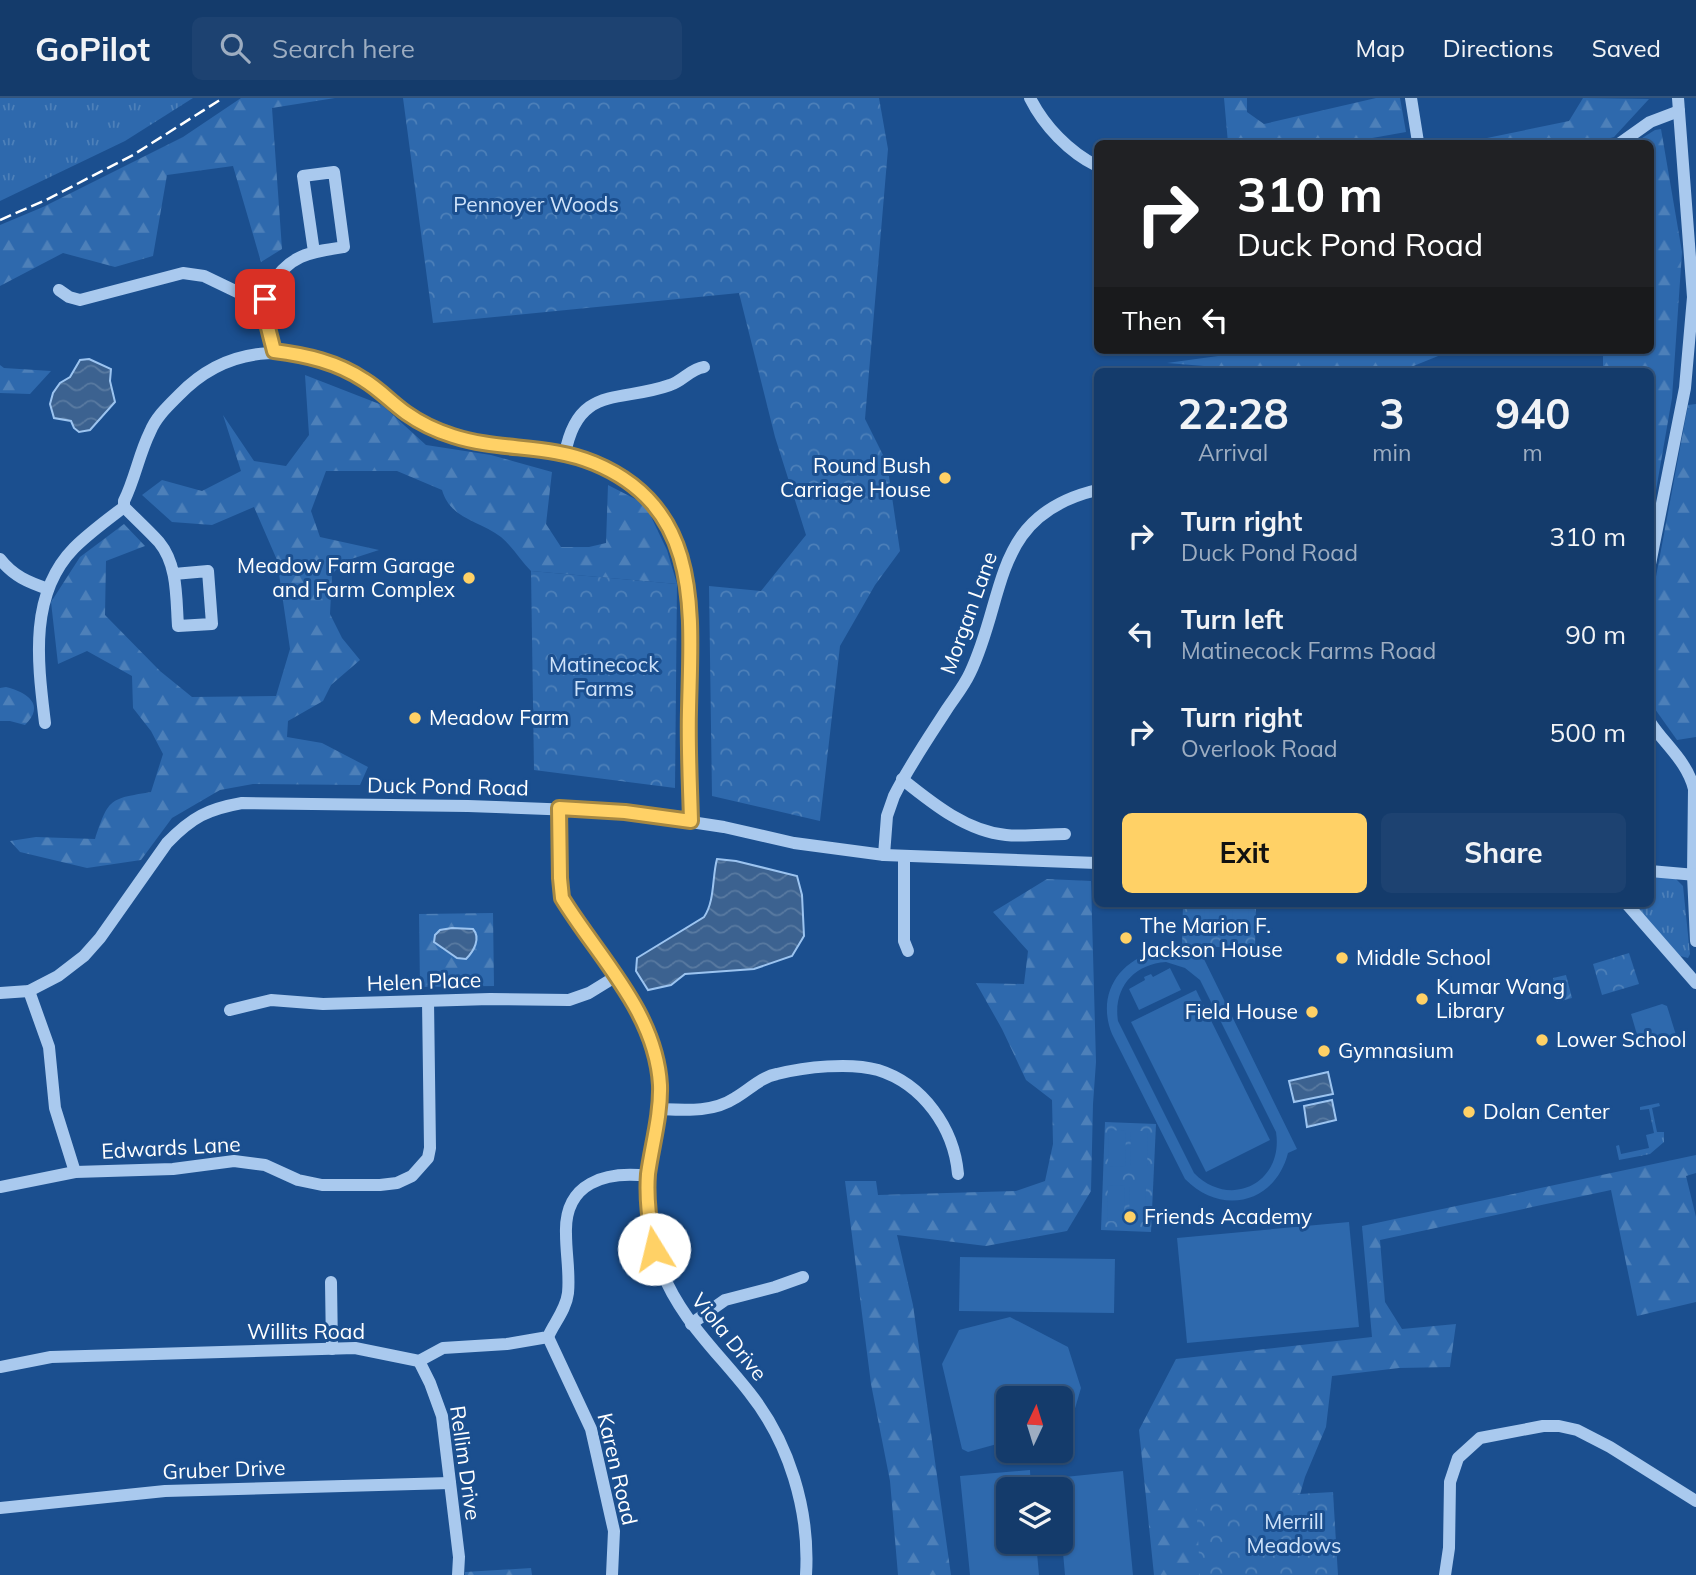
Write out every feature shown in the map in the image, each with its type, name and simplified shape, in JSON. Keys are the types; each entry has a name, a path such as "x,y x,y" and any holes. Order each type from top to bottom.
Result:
{"street":[{"path":"1030,98 1037,112 1061,140 1094,164"},
{"path":"1411,98 1419,140"},
{"path":"1625,140 1678,104 1693,297 1685,388 1654,544"},
{"path":"263,308 268,291 280,270 291,261 314,252 344,247 334,172 303,176 314,252"},
{"path":"58,290 69,298 80,300 183,273 194,273 256,301 263,308 274,351"},
{"path":"174,574 208,571 212,624 178,626 174,574 161,544 124,507 124,501 150,431 170,404 185,388 228,361 274,351 303,354 346,370 366,381 407,414 452,436 565,454 596,464 640,489 668,526 680,553 690,597 691,821"},
{"path":"565,454 573,425 591,405 620,395 673,384 704,366"},
{"name":"Morgan Lane","path":"884,855 887,816 902,779 971,671 1004,568 1015,545 1046,514 1063,502 1094,491"},
{"path":"45,723 39,653 41,616 48,589 61,564 73,549 124,507"},
{"path":"0,559 10,571 25,581 48,589"},
{"path":"1654,728 1674,750 1692,780 1695,803 1696,941"},
{"path":"902,779 933,804 969,825 1004,835 1065,834"},
{"name":"Duck Pond Road","path":"0,993 29,991 58,976 84,956 100,938 167,843 192,820 216,807 264,802 559,808 625,812 691,821 794,843 884,855 1094,863"},
{"name":"Viola Drive","path":"559,808 562,898 640,1014 650,1038 659,1079 656,1134 648,1175 649,1221 657,1257 671,1292 691,1324 749,1392 780,1442 800,1500 804,1521 806,1575"},
{"path":"904,856 904,941 908,951"},
{"path":"1654,871 1694,875"},
{"path":"1630,907 1696,983"},
{"name":"Helen Place","path":"230,1010 271,1000 323,1004 569,1000 589,993 615,977"},
{"path":"29,991 49,1047 55,1108 75,1172"},
{"name":"Edwards Lane","path":"0,1187 75,1172 173,1169 234,1161 265,1165 298,1180 322,1185 380,1185 404,1180 422,1166 430,1148 428,1001"},
{"path":"657,1109 713,1108 733,1100 754,1084 776,1074 845,1066 877,1070 914,1089 932,1108 947,1132 956,1158 958,1174"},
{"path":"419,1362 429,1354 451,1347 507,1344 548,1337 568,1296 566,1232 567,1216 573,1201 579,1192 593,1181 610,1175 648,1175"},
{"path":"691,1324 725,1300 803,1277"},
{"path":"331,1282 332,1349"},
{"name":"Karen Road","path":"548,1337 591,1429 614,1531 612,1575"},
{"name":"Willits Road","path":"0,1367 51,1357 355,1348 419,1362"},
{"name":"Rellim Drive","path":"419,1362 442,1416 459,1557 458,1575"},
{"path":"1445,1575 1449,1548 1450,1482 1458,1458 1480,1438 1544,1426 1577,1430 1610,1447 1696,1501"},
{"name":"Gruber Drive","path":"0,1508 165,1492 450,1483"}],"green space":[{"path":"0,98 193,98 125,141 0,201"},
{"path":"241,98 335,98 272,108 282,249 261,262 233,166 167,175 153,256 115,267 63,253 0,286 0,225 43,207 183,137"},
{"name":"Pennoyer Woods","path":"403,98 879,98 888,149 865,419 887,463 900,551 875,585 840,646 820,821 712,796 709,586 761,591 806,535 775,437 739,293 433,323"},
{"path":"1224,98 1247,98 1247,112 1264,124 1376,98 1400,98 1406,132 1361,140 1228,140"},
{"path":"1583,98 1649,99 1614,137 1604,140 1487,138 1569,121"},
{"path":"1661,129 1682,252 1672,398 1654,502 1654,368 1603,368 1603,354 1654,354 1654,140 1639,140"},
{"path":"1233,354 1443,354 1411,368 1229,368 1167,363"},
{"path":"0,365 4,368 51,371 30,394 0,393"},
{"path":"305,375 382,405 426,445 491,455 552,472 546,524 561,547 589,547 606,543 608,485 645,504 667,550 677,584 531,571 501,537 452,508 442,490 397,471 326,471 311,511 320,537 379,550 345,561 332,574 330,614 342,638 360,660 331,685 323,701 288,721 287,737 322,743 368,767 360,785 253,784 220,790 172,818 141,860 87,868 20,852 10,841 36,837 95,839 104,815 113,803 119,799 151,792 163,754 151,731 133,708 132,676 87,651 58,664 51,602 80,557 124,524 145,546 106,561 105,615 160,671 192,697 276,696 290,649 277,560 254,507 212,525 172,522 142,495 162,480 202,491 241,471 223,415 254,461 286,466 309,435"},
{"path":"1696,404 1696,737 1677,740 1654,708 1654,588 1688,405"},
{"name":"Matinecock Farms","path":"531,571 677,584 675,788 534,770"},
{"path":"6,687 27,696 34,706 31,718 25,725 0,721 0,688"},
{"path":"1654,876 1674,877 1683,886 1690,954 1688,958 1680,956 1634,907 1654,907"},
{"path":"1047,879 1091,881 1096,1062 1091,1191 1067,1231 986,1246 897,1235 913,1305 951,1575 898,1575 890,1481 871,1384 845,1181 876,1181 878,1195 1016,1191 1045,1181 1053,1144 1052,1100 1026,1080 976,983 1024,984 1028,951 993,912"},
{"path":"1183,907 1256,907 1255,948 1182,946"},
{"path":"1188,907 1205,907 1204,935 1188,934"},
{"path":"1210,907 1226,907 1226,935 1209,935"},
{"path":"1233,907 1249,907 1248,936 1232,935"},
{"path":"493,913 494,986 420,987 419,914","holes":["452,928 464,930 473,948 471,954 457,958 442,949"]},
{"path":"1155,952 1167,952 1190,958 1201,953 1297,1149 1288,1153 1271,1184 1259,1193 1245,1199 1214,1198 1199,1191 1185,1179 1112,1034 1107,1007 1113,983 1120,973 1141,957","holes":["1166,962 1185,968 1200,980 1276,1132 1276,1150 1272,1165 1252,1186 1238,1190 1208,1184 1194,1173 1118,1021 1117,1009 1122,989 1135,973 1154,964"]},
{"path":"1629,953 1639,984 1602,995 1593,964"},
{"path":"1170,968 1181,990 1139,1010 1129,989 1145,980 1144,977 1151,974 1153,977"},
{"path":"1566,975 1572,998 1557,1002 1553,978"},
{"path":"1196,990 1270,1140 1206,1172 1131,1022"},
{"path":"1662,1004 1667,1006 1676,1035 1647,1048 1640,1045 1631,1014"},
{"path":"1659,1103 1660,1106 1652,1108 1657,1132 1664,1132 1664,1142 1650,1154 1619,1160 1616,1146 1619,1145 1621,1154 1649,1148 1646,1135 1654,1133 1649,1109 1640,1110 1640,1107"},
{"path":"1105,1122 1156,1124 1151,1232 1101,1230"},
{"path":"1109,1130 1126,1131 1125,1167 1108,1166"},
{"path":"1131,1131 1148,1131 1147,1167 1130,1167"},
{"path":"1696,1155 1696,1173 1686,1176 1696,1217 1696,1302 1637,1316 1611,1190 1380,1240 1385,1302 1402,1329 1456,1324 1450,1367 1399,1368 1332,1376 1326,1427 1305,1477 1277,1575 1154,1575 1139,1430 1176,1359 1372,1337 1362,1226"},
{"path":"1108,1185 1125,1186 1124,1221 1107,1221"},
{"path":"1130,1186 1146,1186 1145,1222 1129,1221"},
{"path":"1349,1222 1359,1327 1187,1343 1177,1238"},
{"path":"960,1257 1115,1259 1114,1313 959,1311"},
{"path":"1010,1317 1068,1347 1081,1388 1073,1415 1073,1386 996,1386 996,1444 968,1452 962,1449 942,1364 959,1330"},
{"path":"1030,1470 1030,1477 996,1477 996,1554 1037,1554 1039,1575 970,1575 960,1476"},
{"path":"1123,1471 1133,1575 1065,1575 1063,1554 1073,1554 1073,1477 1065,1477"},
{"name":"Merrill Meadows","path":"1333,1492 1338,1575 1200,1575 1196,1500"},
{"path":"531,1568 532,1575 465,1575 465,1572"}],"water":[{"path":"89,359 111,369 110,381 115,402 90,430 79,432 71,421 54,418 50,404 60,383 70,377 80,360"},
{"path":"717,859 797,876 802,895 804,936 792,956 754,969 685,974 671,985 648,990 636,971 637,958 704,917 712,896"},
{"path":"473,929 475,933 475,944 466,959 457,958 434,942 435,935 440,930"},
{"path":"1328,1072 1333,1094 1294,1102 1289,1081"},
{"path":"1332,1100 1336,1120 1307,1127 1304,1106"}],"railway":[{"path":"0,220 46,200 133,155 223,98"}],"place":[{"name":"Round Bush Carriage House","path":"945,478"},
{"name":"Meadow Farm Garage and Farm Complex","path":"469,578"},
{"name":"Meadow Farm","path":"415,718"},
{"name":"The Marion F. Jackson House","path":"1126,938"},
{"name":"Middle School","path":"1342,958"},
{"name":"Kumar Wang Library","path":"1422,999"},
{"name":"Field House","path":"1312,1012"},
{"name":"Lower School","path":"1542,1040"},
{"name":"Gymnasium","path":"1324,1051"},
{"name":"Dolan Center","path":"1469,1112"},
{"name":"Friends Academy","path":"1130,1217"}],"route":[{"path":"265,299 263,308 274,351 303,354 346,370 366,381 407,414 452,436 553,452 596,464 640,489 668,526 680,553 690,597 691,821 625,812 559,808 562,898 640,1014 655,1053 660,1088 656,1134 648,1175 649,1221 654,1249"}]}
